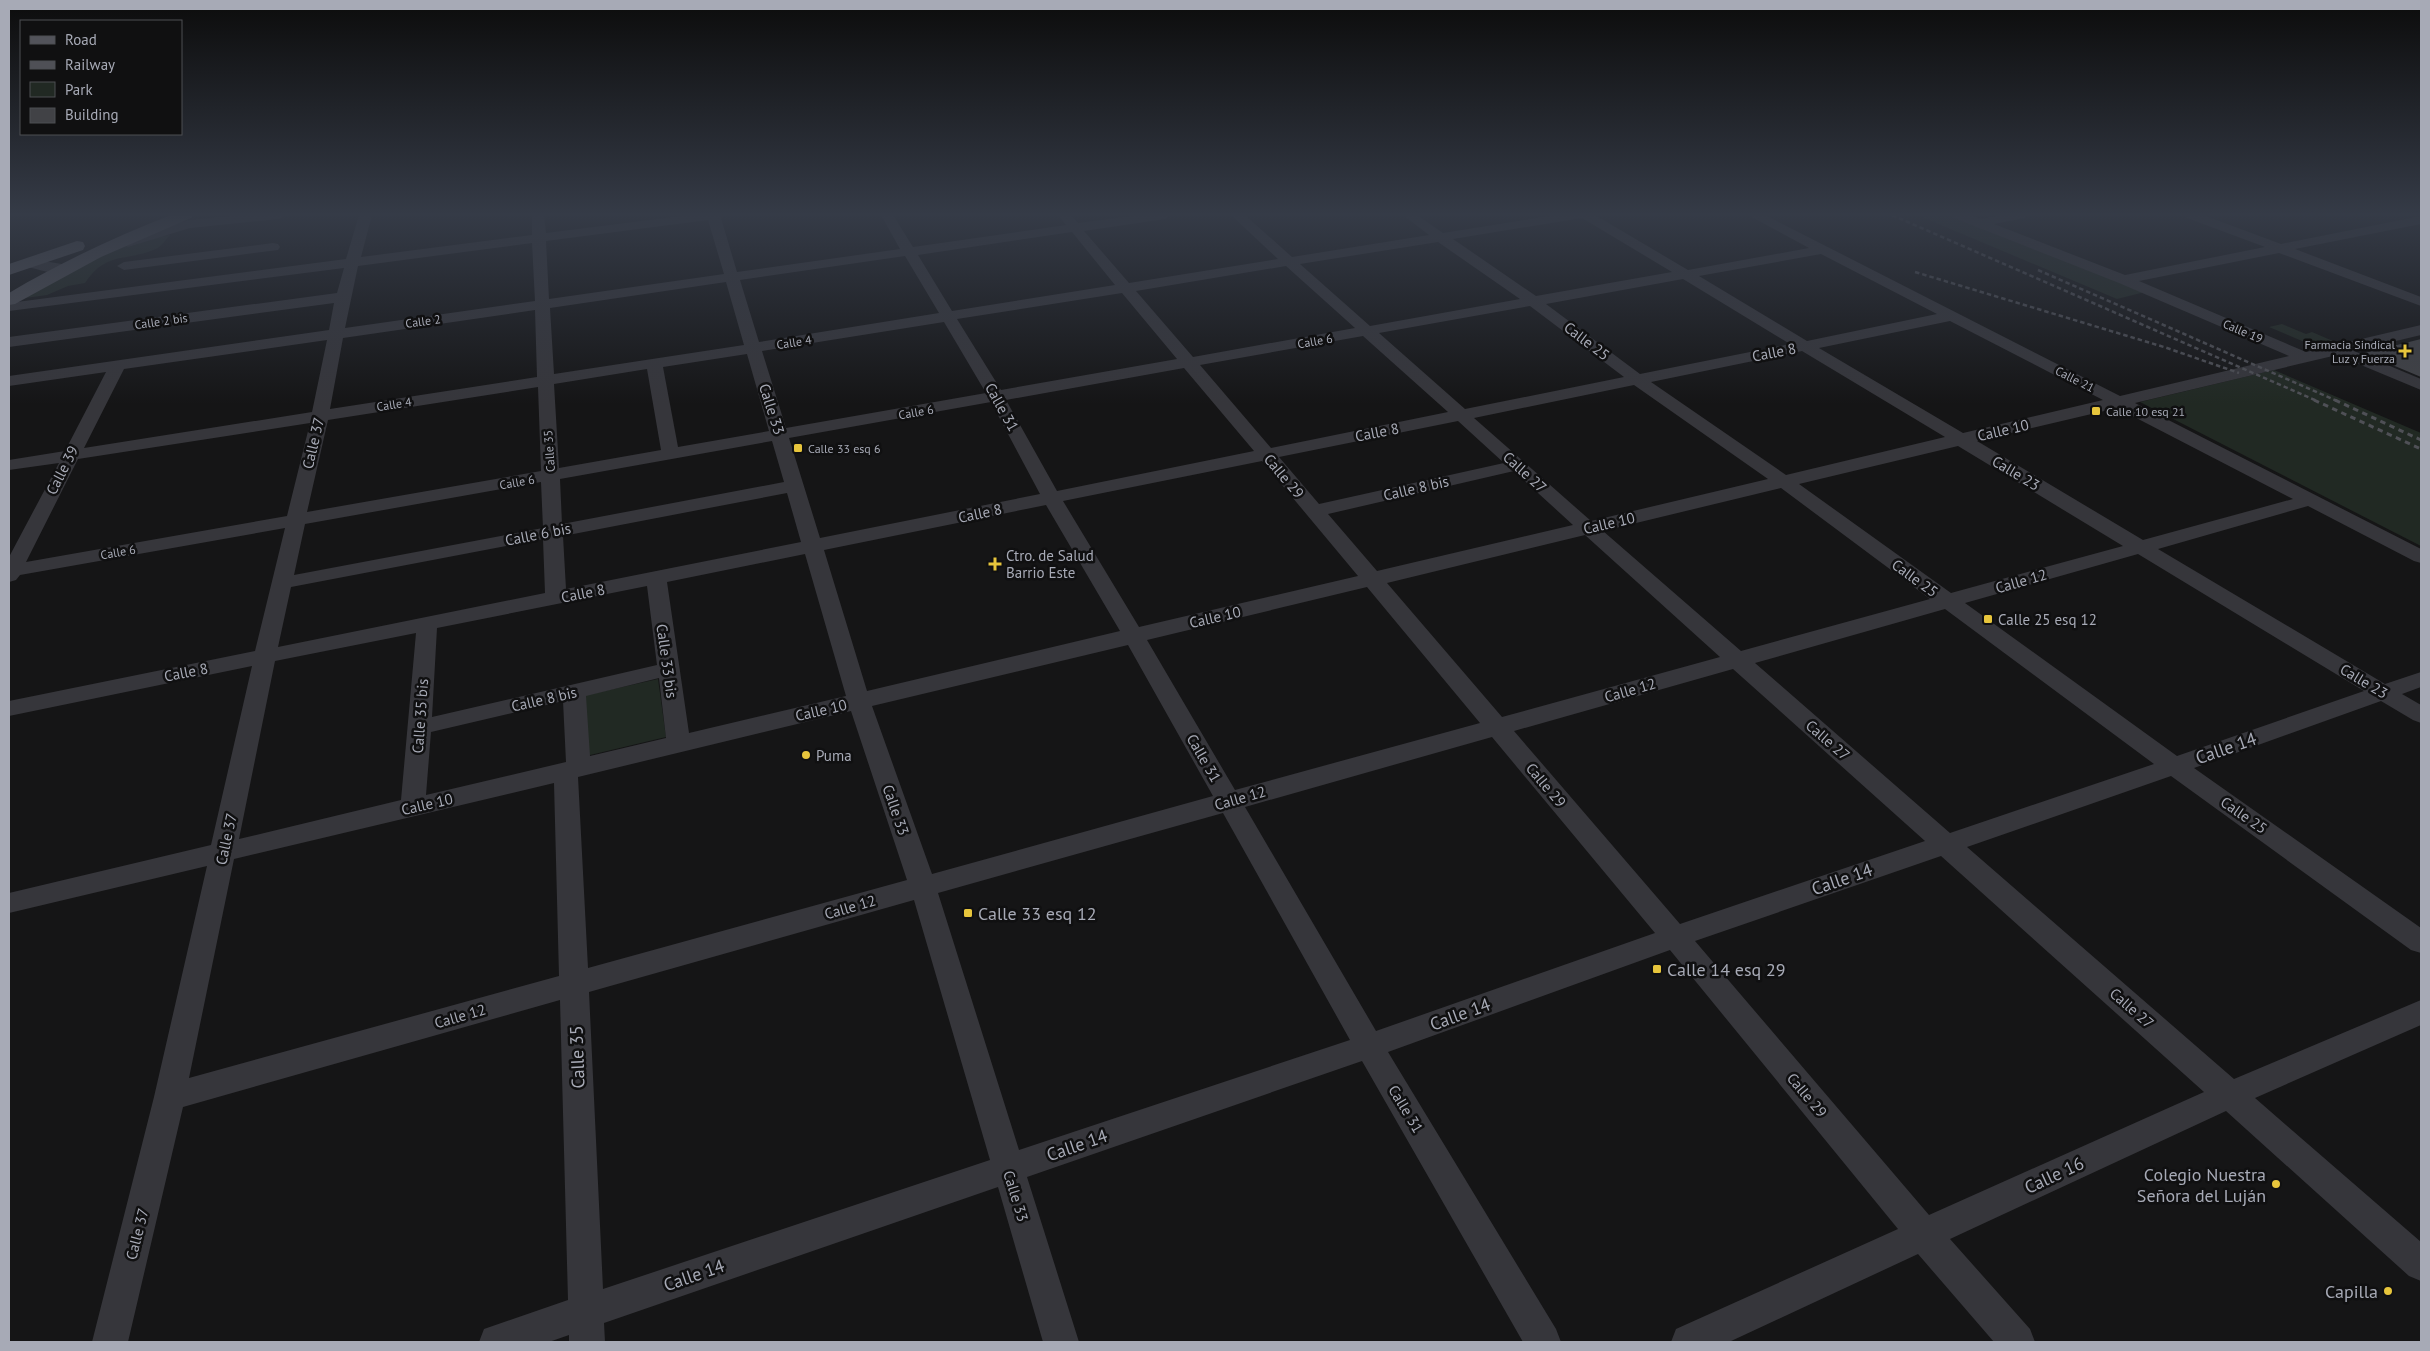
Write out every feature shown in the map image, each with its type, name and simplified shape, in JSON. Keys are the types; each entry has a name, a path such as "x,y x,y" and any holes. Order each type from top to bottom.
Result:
{"main road":[{"path":"9,289 36,278"},
{"path":"12,307 49,278"}],"street":[{"path":"12,307 238,278"},
{"name":"Calle 37","path":"110,1342 170,1097 349,278"},
{"name":"Calle 35","path":"540,278 556,598"},
{"name":"Calle 2","path":"9,381 724,278"},
{"name":"Calle 33","path":"731,278 859,701 923,887 1061,1342"},
{"name":"Calle 31","path":"926,278 997,398 1052,498 1134,636 1369,1046 1543,1342"},
{"name":"Calle 29","path":"1119,278 1371,580 1675,937 1924,1235 2017,1342"},
{"name":"Calle 4","path":"9,465 654,364 1182,278"},
{"name":"Calle 27","path":"1307,278 2421,1264"},
{"name":"Calle 25","path":"1499,278 2421,942"},
{"name":"Calle 6","path":"10,573 295,520 997,398 1662,278"},
{"name":"Calle 23","path":"1691,278 2421,715"},
{"name":"Calle 21","path":"1878,278 2421,557"},
{"name":"Calle 19","path":"2119,278 2306,358"},
{"path":"2124,280 2134,278"},
{"path":"2358,278 2421,302"},
{"name":"Calle 2 bis","path":"9,342 343,297"},
{"name":"Calle 8","path":"9,708 1952,316"},
{"name":"Calle 10","path":"9,903 2421,330"},
{"path":"2339,350 2421,386"},
{"path":"654,364 671,455"},
{"name":"Calle 39","path":"10,573 69,456 118,365"},
{"name":"Calle 8 bis","path":"1314,511 1517,465"},
{"name":"Calle 6 bis","path":"282,582 794,486"},
{"name":"Calle 12","path":"170,1097 2310,500"},
{"name":"Calle 33 bis","path":"656,578 679,744"},
{"name":"Calle 35 bis","path":"413,807 428,624"},
{"name":"Calle 8 bis","path":"420,727 669,669"},
{"name":"Calle 14","path":"497,1342 587,1327 1007,1169 1369,1046 1675,937 2421,679"},
{"name":"Calle 35","path":"574,692 572,769 574,984 587,1327"},
{"name":"Calle 16","path":"1689,1342 2230,1094 2421,1012"}],"green space":[{"path":"52,278 89,278 85,283 68,286 47,295 11,300"},
{"path":"2067,278 2110,278 2145,292 2117,299"},
{"path":"2282,324 2306,334 2312,332 2333,341 2314,346 2269,327"},
{"path":"2274,370 2421,433 2421,546 2140,402"},
{"path":"658,679 666,737 586,756 582,696"}],"building":[{"path":"2421,339 2421,377 2364,353 2397,345"}],"railway":[{"path":"1935,278 2164,347 2239,373"},
{"path":"2036,278 2317,401"},
{"path":"2056,278 2337,401"},
{"path":"2314,400 2421,449"},
{"path":"2335,400 2421,440"}],"place":[{"name":"Farmacia Sindical Luz y Fuerza","path":"2405,351"},
{"name":"Calle 10 esq 21","path":"2096,411"},
{"name":"Calle 33 esq 6","path":"798,448"},
{"name":"Ctro. de Salud Barrio Este","path":"995,564"},
{"name":"Calle 25 esq 12","path":"1988,619"},
{"name":"Puma","path":"806,755"},
{"name":"Calle 33 esq 12","path":"968,913"},
{"name":"Calle 14 esq 29","path":"1657,969"},
{"name":"Colegio Nuestra Señora del Luján","path":"2276,1184"},
{"name":"Capilla","path":"2388,1291"}]}
